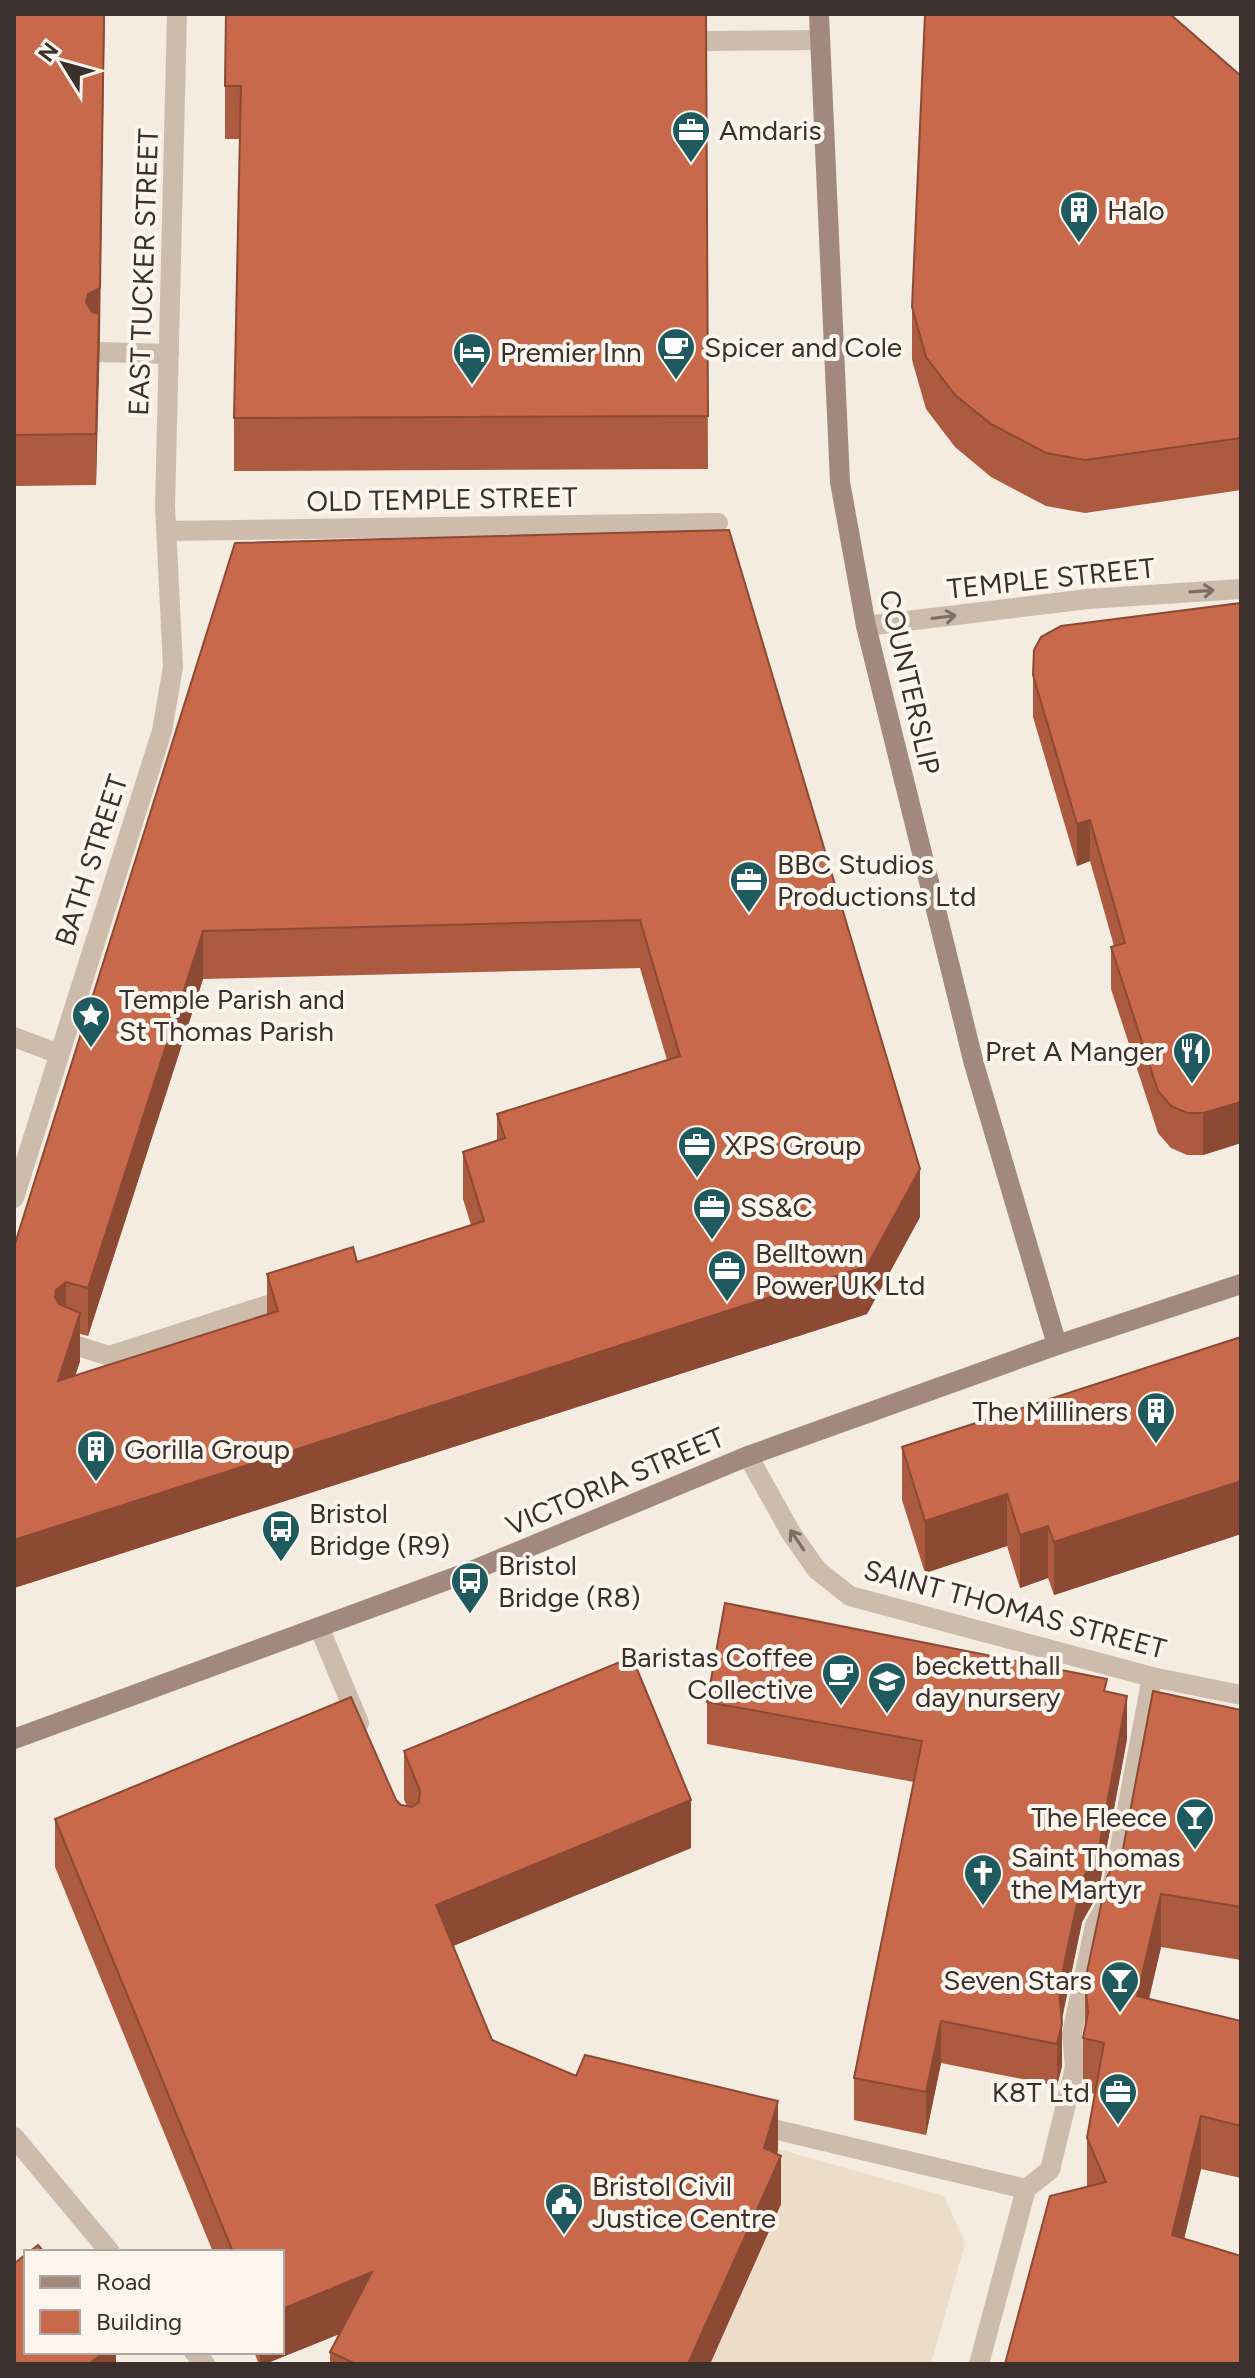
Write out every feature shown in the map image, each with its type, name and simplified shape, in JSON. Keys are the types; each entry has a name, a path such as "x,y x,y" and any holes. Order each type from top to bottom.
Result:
{"street":[{"name":"EAST TUCKER STREET","path":"168,531 165,506 177,14"},
{"name":"COUNTERSLIP","path":"819,14 840,482 866,626 974,1064 1057,1345"},
{"path":"706,41 819,40"},
{"path":"99,352 169,354"},
{"name":"OLD TEMPLE STREET","path":"168,531 718,523"},
{"name":"BATH STREET","path":"14,1198 162,731 173,667 168,531"},
{"name":"TEMPLE STREET","path":"866,626 1088,599 1241,589"},
{"path":"14,1037 59,1054"},
{"name":"VICTORIA STREET","path":"14,1739 469,1572 748,1456 1057,1345 1241,1284"},
{"path":"68,1343 109,1356 314,1290"},
{"name":"SAINT THOMAS STREET","path":"748,1456 791,1533 817,1570 850,1596 1152,1677 1241,1695"},
{"path":"319,1627 365,1738"},
{"path":"979,2364 1026,2189 1050,2170 1075,2067 1072,2033 1095,1925 1110,1899 1152,1677"},
{"path":"769,2128 1026,2189"},
{"path":"14,2137 108,2250"}],"shaded area":[{"path":"778,2149 944,2196 965,2243 931,2364 710,2364 781,2205 765,2196"}],"building":[{"path":"14,14 104,14 100,288 88,294 86,302 92,312 99,314 96,434 14,435"},
{"path":"226,14 706,14 708,416 234,418 241,86 225,86"},
{"name":"Halo","path":"925,14 1170,14 1241,76 1241,438 1085,460 1046,453 991,424 955,395 926,357 912,307"},
{"path":"729,530 920,1169 867,1266 14,1540 14,1247 235,543","holes":["640,920 680,1056 497,1114 505,1138 463,1152 484,1221 357,1262 353,1247 267,1274 278,1311 58,1381 80,1313 59,1304 55,1297 56,1290 66,1282 88,1288 203,931"]},
{"path":"1241,603 1241,1102 1203,1113 1187,1113 1171,1106 1158,1091 1111,947 1125,943 1090,820 1077,824 1033,675 1034,650 1041,637 1061,626"},
{"path":"1241,1337 1241,1481 1054,1542 1048,1526 1020,1535 1007,1494 925,1521 902,1447"},
{"path":"725,1603 1107,1679 1104,1691 1127,1696 1098,1852 1082,1880 1059,1988 1062,2024 1057,2044 941,2021 926,2092 854,2078 922,1741 707,1702"},
{"path":"632,1657 691,1800 436,1905 492,2040 576,2076 585,2055 778,2101 764,2148 781,2156 688,2364 356,2364 330,2352 372,2272 284,2308 284,2250 232,2250 55,1819 351,1697 396,1800 401,1805 412,1807 419,1802 420,1791 404,1751"},
{"path":"1153,1691 1241,1710 1241,1907 1161,1894 1137,1996 1241,2021 1241,2126 1201,2116 1172,2235 1241,2256 1241,2364 1005,2364 1050,2196 1106,2182 1087,2138 1104,2043 1083,2038 1088,2013 1085,1981 1107,1877 1123,1849"},
{"path":"24,2256 24,2354 102,2354 89,2364 14,2364 14,2264"}],"place":[{"name":"Amdaris","path":"691,164"},
{"name":"Halo","path":"1079,244"},
{"name":"Spicer and Cole","path":"676,381"},
{"name":"Premier Inn","path":"472,386"},
{"name":"BBC Studios Productions Ltd","path":"749,914"},
{"name":"Temple Parish and St Thomas Parish","path":"91,1049"},
{"name":"Pret A Manger","path":"1192,1085"},
{"name":"XPS Group","path":"697,1179"},
{"name":"SS&C","path":"712,1241"},
{"name":"Belltown Power UK Ltd","path":"727,1303"},
{"name":"The Milliners","path":"1156,1445"},
{"name":"Gorilla Group","path":"96,1483"},
{"name":"Bristol Bridge (R9)","path":"281,1563"},
{"name":"Bristol Bridge (R8)","path":"470,1615"},
{"name":"Baristas Coffee Collective","path":"841,1707"},
{"name":"beckett hall day nursery","path":"887,1715"},
{"name":"The Fleece","path":"1195,1851"},
{"name":"Saint Thomas the Martyr","path":"983,1907"},
{"name":"Seven Stars","path":"1120,2014"},
{"name":"K8T Ltd","path":"1118,2126"},
{"name":"Bristol Civil Justice Centre","path":"564,2236"}]}
